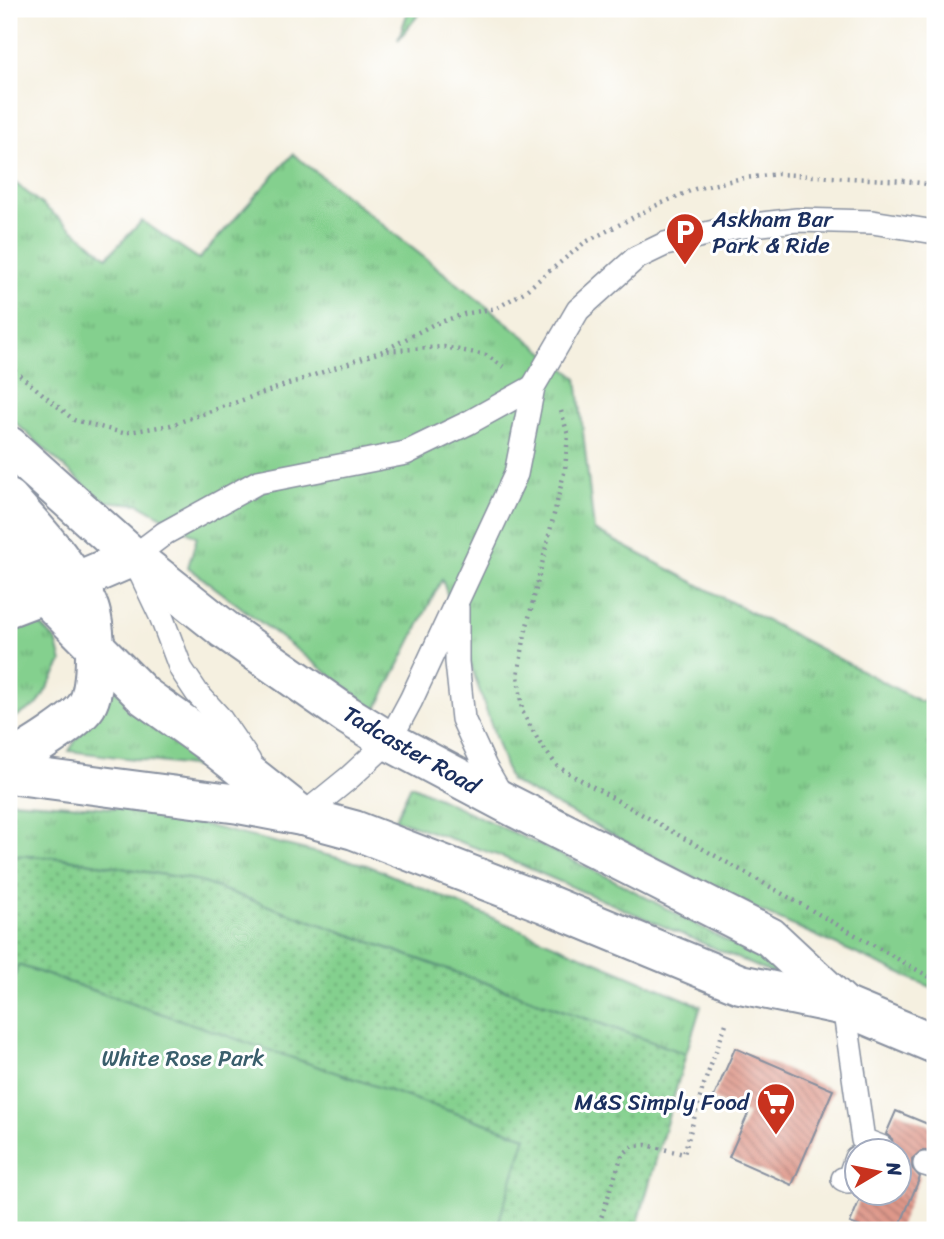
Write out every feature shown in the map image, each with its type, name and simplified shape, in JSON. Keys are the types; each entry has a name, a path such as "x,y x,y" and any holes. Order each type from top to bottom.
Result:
{"main road":[{"name":"Tadcaster Road","path":"9,446 133,557 225,630 347,715 389,741 506,803 770,937 844,1006"},
{"path":"9,499 43,538 42,595"},
{"path":"9,552 42,595 90,607 96,673 87,705 64,726 26,753 9,760"},
{"path":"42,595 133,557"},
{"name":"Tadcaster Road","path":"94,647 144,696 211,744 302,816 376,838 557,908 740,984 844,1006 935,1044"},
{"path":"9,774 226,802 302,816"}],"lane":[{"path":"302,816 389,741 411,700 516,474 533,387 578,310 636,258 664,244 735,227 797,220 872,222 935,232"},
{"path":"269,791 219,717 197,693 181,669 161,616 133,557 165,533 258,482 406,453 533,387"},
{"path":"457,601 457,662 463,719 485,767 506,803"},
{"path":"844,1006 863,1138"}],"path":[{"path":"558,767 935,980"},
{"path":"597,1230 622,1155 634,1146 646,1145 684,1154 703,1087 740,984"}],"green space":[{"path":"409,9 423,9 398,40"},
{"path":"293,154 577,378 594,530 921,702 935,696 935,989 742,903 510,781 442,579 376,710 188,567 197,537 139,504 102,501 9,417 9,178 107,257 142,221 199,259"},
{"path":"38,623 56,640 62,662 38,704 9,721 9,626"},
{"path":"113,682 215,769 69,751"},
{"path":"411,785 610,878 786,973 781,977 505,858 395,819"},
{"path":"9,801 143,810 367,865 701,1006 686,1054 195,880 61,858 9,855"},
{"name":"White Rose Park","path":"9,855 61,858 195,880 686,1054 636,1230 9,1230"},
{"path":"18,965 526,1137 496,1230 9,1230 9,993"}],"building":[{"name":"M&S Simply Food","path":"735,1048 833,1090 792,1185 729,1157 748,1114 713,1099"},
{"path":"896,1111 935,1127 935,1138 930,1151 921,1151 912,1159 912,1138 891,1138 886,1134"},
{"path":"912,1168 920,1177 912,1196"},
{"path":"856,1208 907,1208 898,1230 868,1230 850,1223"}],"place":[{"name":"Askham Bar Park & Ride","path":"685,266"},
{"name":"M&S Simply Food","path":"776,1136"}]}
